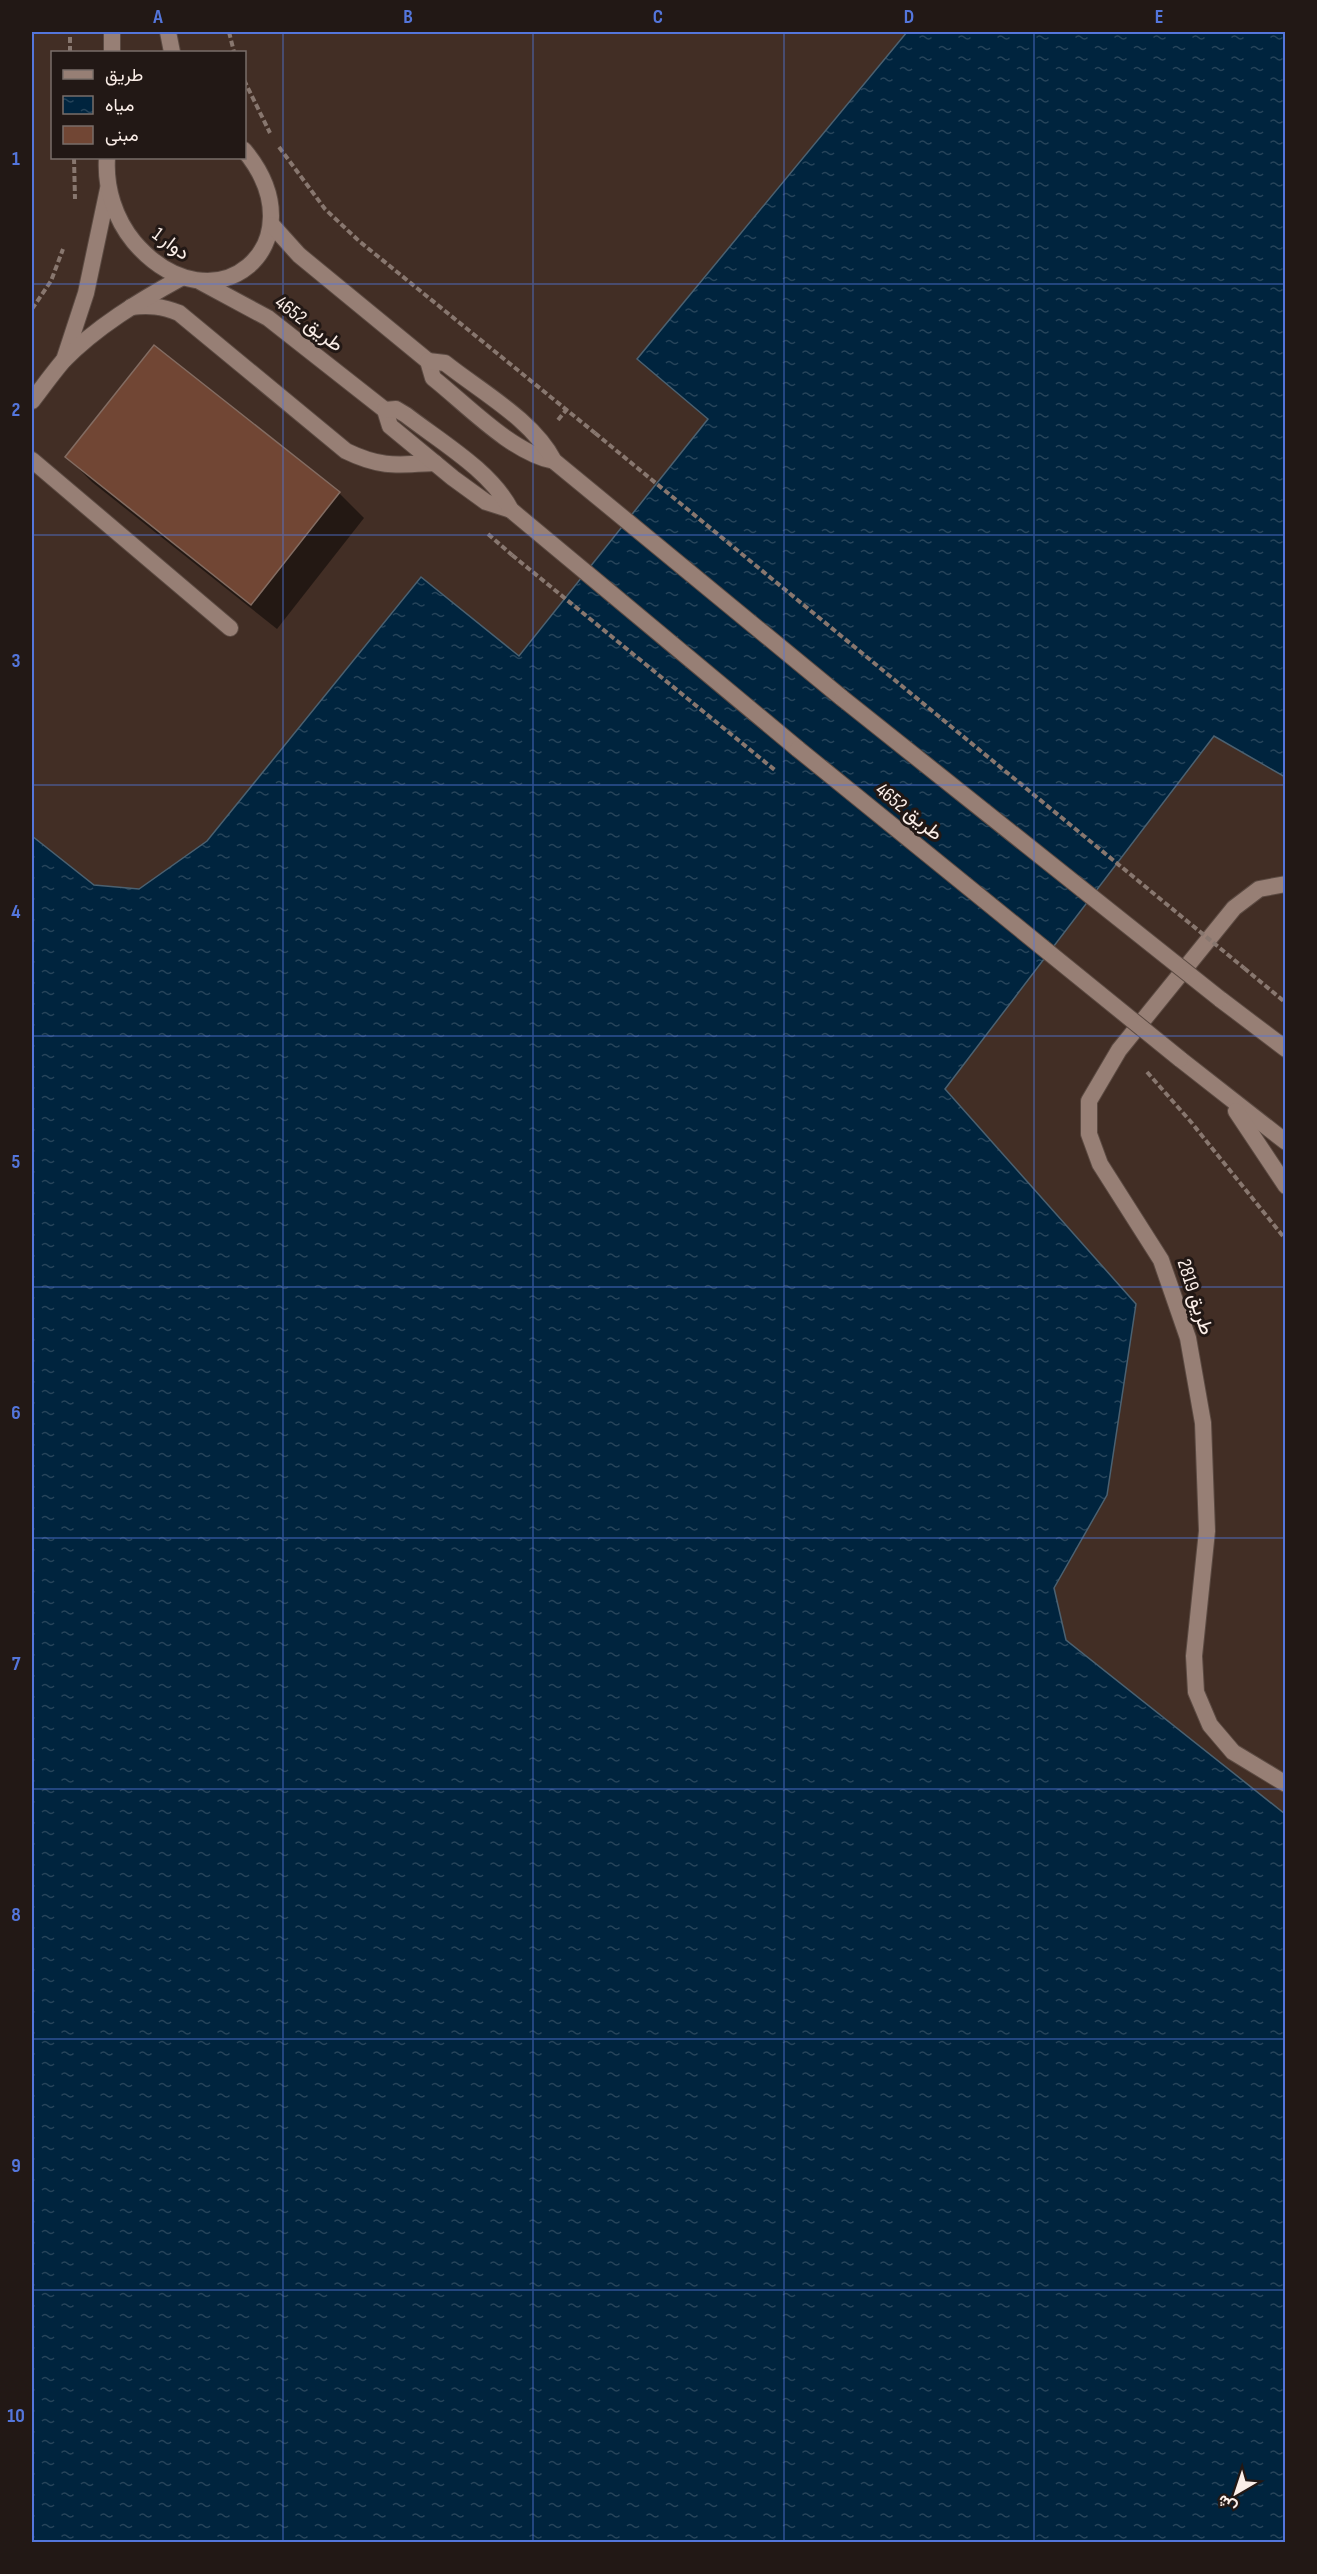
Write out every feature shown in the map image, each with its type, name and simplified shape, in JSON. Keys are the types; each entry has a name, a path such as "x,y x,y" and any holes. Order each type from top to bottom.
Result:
{"street":[{"path":"112,32 112,51"},
{"path":"168,32 172,51"},
{"path":"246,153 264,182 271,202 272,225 299,255 428,361 445,363 531,430 554,461 842,698 1286,1050"},
{"name":"دوار 1","path":"107,159 108,189 128,234 144,254 163,269 181,278 201,282 220,280 239,273 255,260 266,243 272,225"},
{"path":"64,361 86,293 108,189"},
{"path":"32,401 64,361 131,307 181,278"},
{"name":"طريق 4652","path":"201,282 268,318 385,410 390,426 435,463 486,502 511,510 798,749 1229,1100 1286,1142"},
{"path":"131,307 147,305 164,307 179,313 346,451 368,462 392,466 435,463"},
{"name":"طريق 4652","path":"385,410 396,409 406,415 488,478 505,498 511,510"},
{"path":"32,460 230,628"},
{"name":"طريق 2819","path":"1286,884 1258,890 1234,908 1119,1050 1089,1101 1089,1134 1100,1164 1161,1260 1188,1338 1203,1423 1207,1532 1194,1656 1196,1692 1210,1725 1233,1752 1286,1784"},
{"path":"1229,1100 1286,1186"}],"path":[{"path":"70,32 70,51"},
{"path":"229,32 234,51"},
{"path":"246,84 273,139 325,209 359,241 596,433 1286,1003"},
{"path":"74,159 75,209"},
{"path":"32,309 51,281 67,240"},
{"path":"479,527 512,555"},
{"path":"1146,1072 1191,1122 1286,1240"}],"water":[{"path":"907,32 1285,32 1285,777 1214,736 945,1089 1136,1304 1107,1495 1054,1588 1066,1640 1285,1814 1285,2542 32,2542 32,836 94,885 139,889 207,841 421,577 519,656 708,419 637,359"}],"building":[{"path":"154,345 340,492 251,605 65,457"}]}
